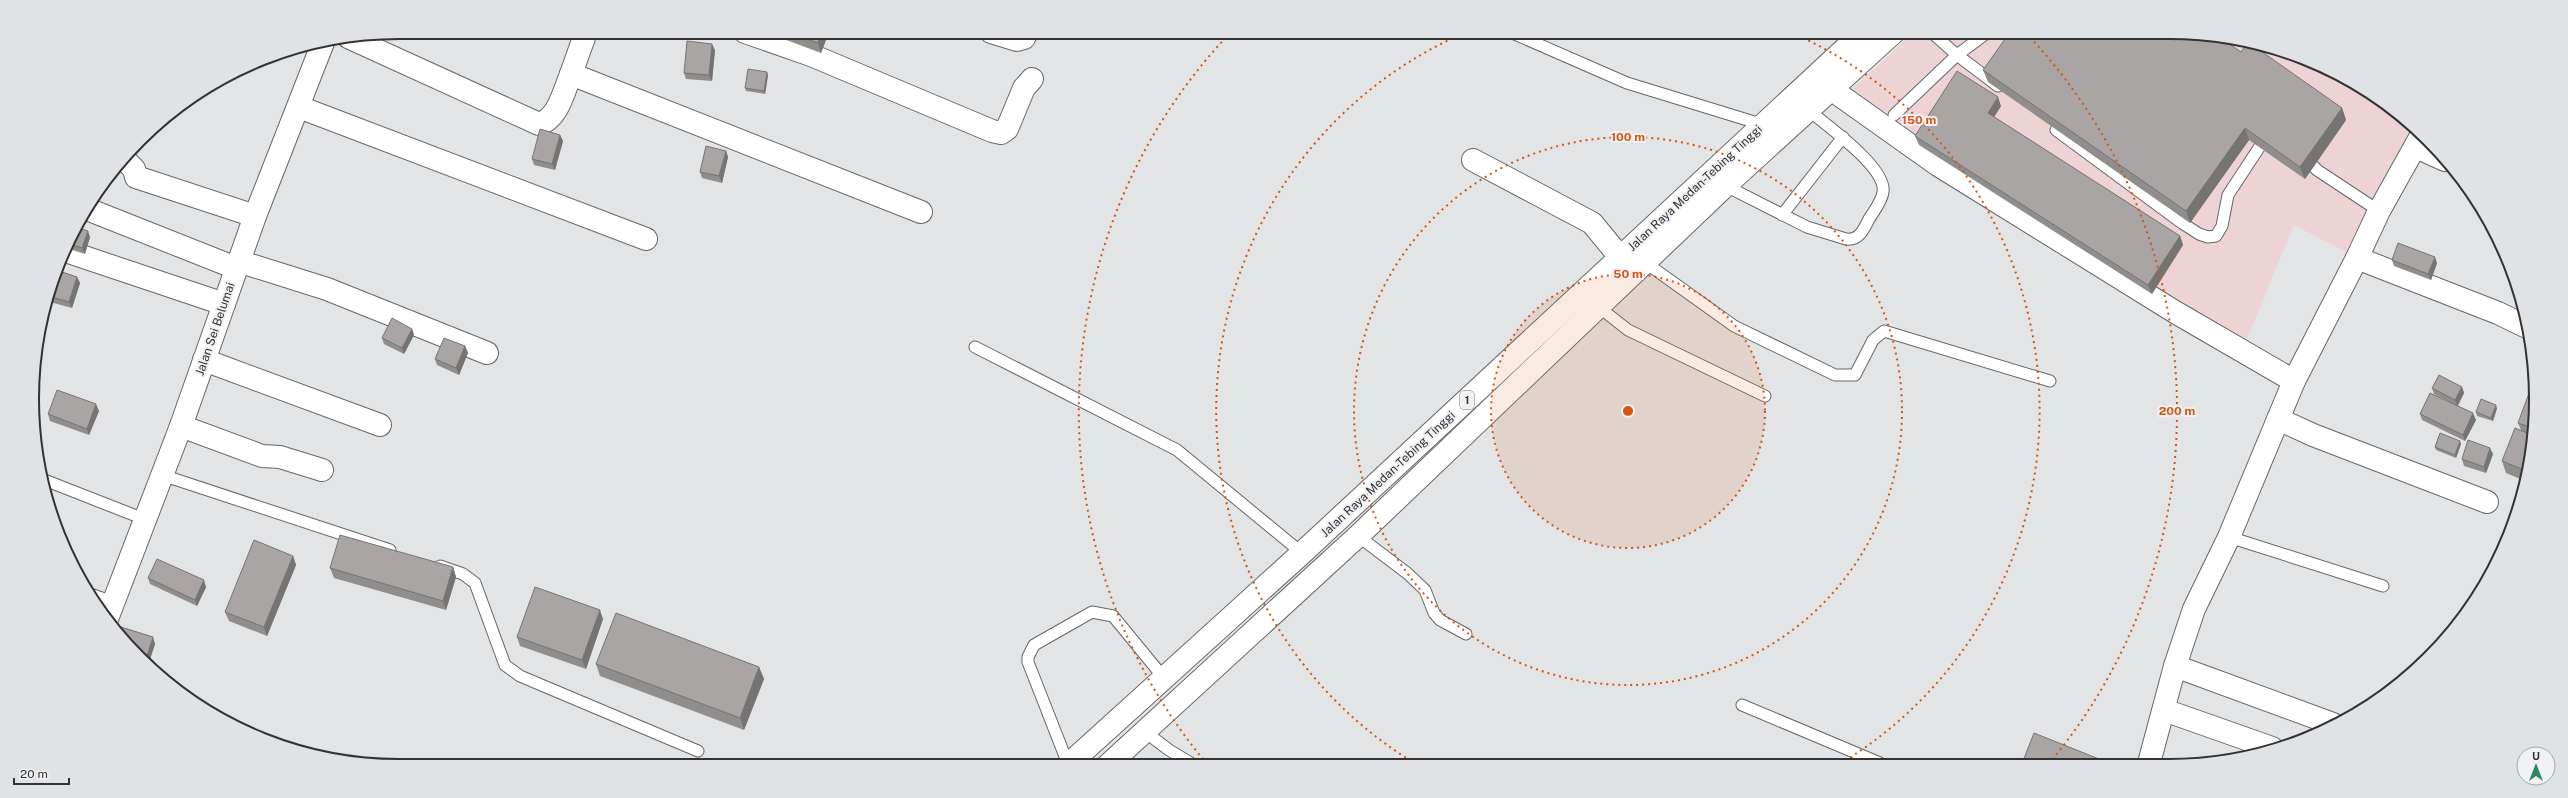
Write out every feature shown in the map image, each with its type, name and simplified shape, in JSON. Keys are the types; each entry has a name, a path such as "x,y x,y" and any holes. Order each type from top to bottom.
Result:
{"main road":[{"path":"358,41 539,124 547,122 554,114 584,39"},
{"path":"765,39 811,55 992,131 1001,133 1006,129 1024,88 1032,79"},
{"name":"Jalan Raya Medan-Tebing Tinggi","path":"1074,759 1302,553 1620,257 1718,180 1800,104 1857,39"},
{"name":"Jalan Raya Medan-Tebing Tinggi","path":"1114,759 1358,536 1600,308 1646,263 1764,125 1800,104 1831,89 1886,39"},
{"name":"Jalan Sei Belumai","path":"110,610 181,426 255,216 321,48"},
{"path":"571,74 921,212"},
{"path":"1831,89 1938,165 2175,312 2294,381"},
{"path":"299,107 646,239"},
{"path":"2150,759 2175,666 2194,609 2229,537 2294,381 2357,258 2378,211 2419,141"},
{"path":"1473,160 1592,223 1620,257"},
{"path":"128,163 134,169 136,177 255,216"},
{"path":"92,212 237,265 327,289 487,353"},
{"path":"71,252 224,304"},
{"path":"2357,258 2498,313 2521,324"},
{"path":"204,360 380,425"},
{"path":"2278,419 2313,435 2487,502"},
{"path":"181,426 262,456 280,457 322,470"},
{"path":"2175,666 2328,722"},
{"path":"2164,710 2266,746"}],"lane":[{"path":"1526,39 1627,83 1764,125"},
{"path":"1939,39 1957,55 2008,93"},
{"path":"1894,115 1957,55 1979,39"},
{"path":"1718,180 1782,215 1835,237 1851,240 1859,236 1882,195 1883,186 1868,161 1843,137 1800,104"},
{"path":"2046,122 2182,223 2208,237 2216,236 2222,226 2228,195 2273,126"},
{"path":"1782,215 1843,137"},
{"path":"2295,147 2317,170 2378,211"},
{"path":"1646,263 1734,326 1836,374 1855,374 1873,340 1884,331 2050,381"},
{"path":"1600,308 1628,330 1765,396"},
{"path":"975,347 1177,450 1302,553"},
{"path":"162,475 403,554"},
{"path":"49,482 144,519"},
{"path":"1358,536 1407,573 1424,590 1434,613 1440,620 1466,634"},
{"path":"2229,537 2383,586"},
{"path":"426,561 463,574 475,583 505,665 520,676 698,751"},
{"path":"1066,759 1028,662 1028,657 1034,646 1092,612 1108,614 1113,616 1164,678"},
{"path":"1742,705 1868,759"},
{"path":"1144,731 1169,750 1184,759"}],"shaded area":[{"path":"1906,39 2193,40 2216,42 2262,51 2307,66 2349,87 2388,113 2413,134 2352,255 2294,225 2244,346 1847,94"}],"building":[{"path":"807,39 819,39 818,43"},
{"path":"2005,39 2169,39 2216,42 2230,44 2241,52 2244,47 2260,51 2342,108 2300,167 2245,128 2186,211 1983,70"},
{"path":"687,41 712,44 709,75 684,73"},
{"path":"748,69 767,72 764,91 745,88"},
{"path":"1957,71 1998,97 1988,113 2180,236 2148,285 1915,136"},
{"path":"540,129 560,135 552,164 532,159"},
{"path":"706,146 726,151 719,176 700,172"},
{"path":"82,229 88,231 82,248 74,245"},
{"path":"2398,243 2435,257 2428,274 2392,260"},
{"path":"62,272 77,277 69,302 54,297"},
{"path":"392,318 412,329 402,348 382,338"},
{"path":"444,338 465,346 456,368 435,359"},
{"path":"2439,375 2462,387 2455,400 2432,388"},
{"path":"57,390 96,404 87,429 48,414"},
{"path":"2430,393 2473,413 2463,435 2420,414"},
{"path":"2529,394 2528,426 2518,423"},
{"path":"2481,399 2496,405 2491,418 2476,412"},
{"path":"2515,428 2527,433 2522,469 2502,461"},
{"path":"2440,433 2460,441 2455,455 2435,447"},
{"path":"2468,440 2490,448 2484,467 2462,459"},
{"path":"340,535 453,567 443,601 330,568"},
{"path":"254,540 293,556 264,627 225,612"},
{"path":"157,559 204,580 195,600 148,578"},
{"path":"535,587 600,610 582,660 517,637"},
{"path":"616,613 759,667 740,718 596,664"},
{"path":"121,627 153,637 147,656 144,654"},
{"path":"2034,733 2099,759 2024,759"}]}
